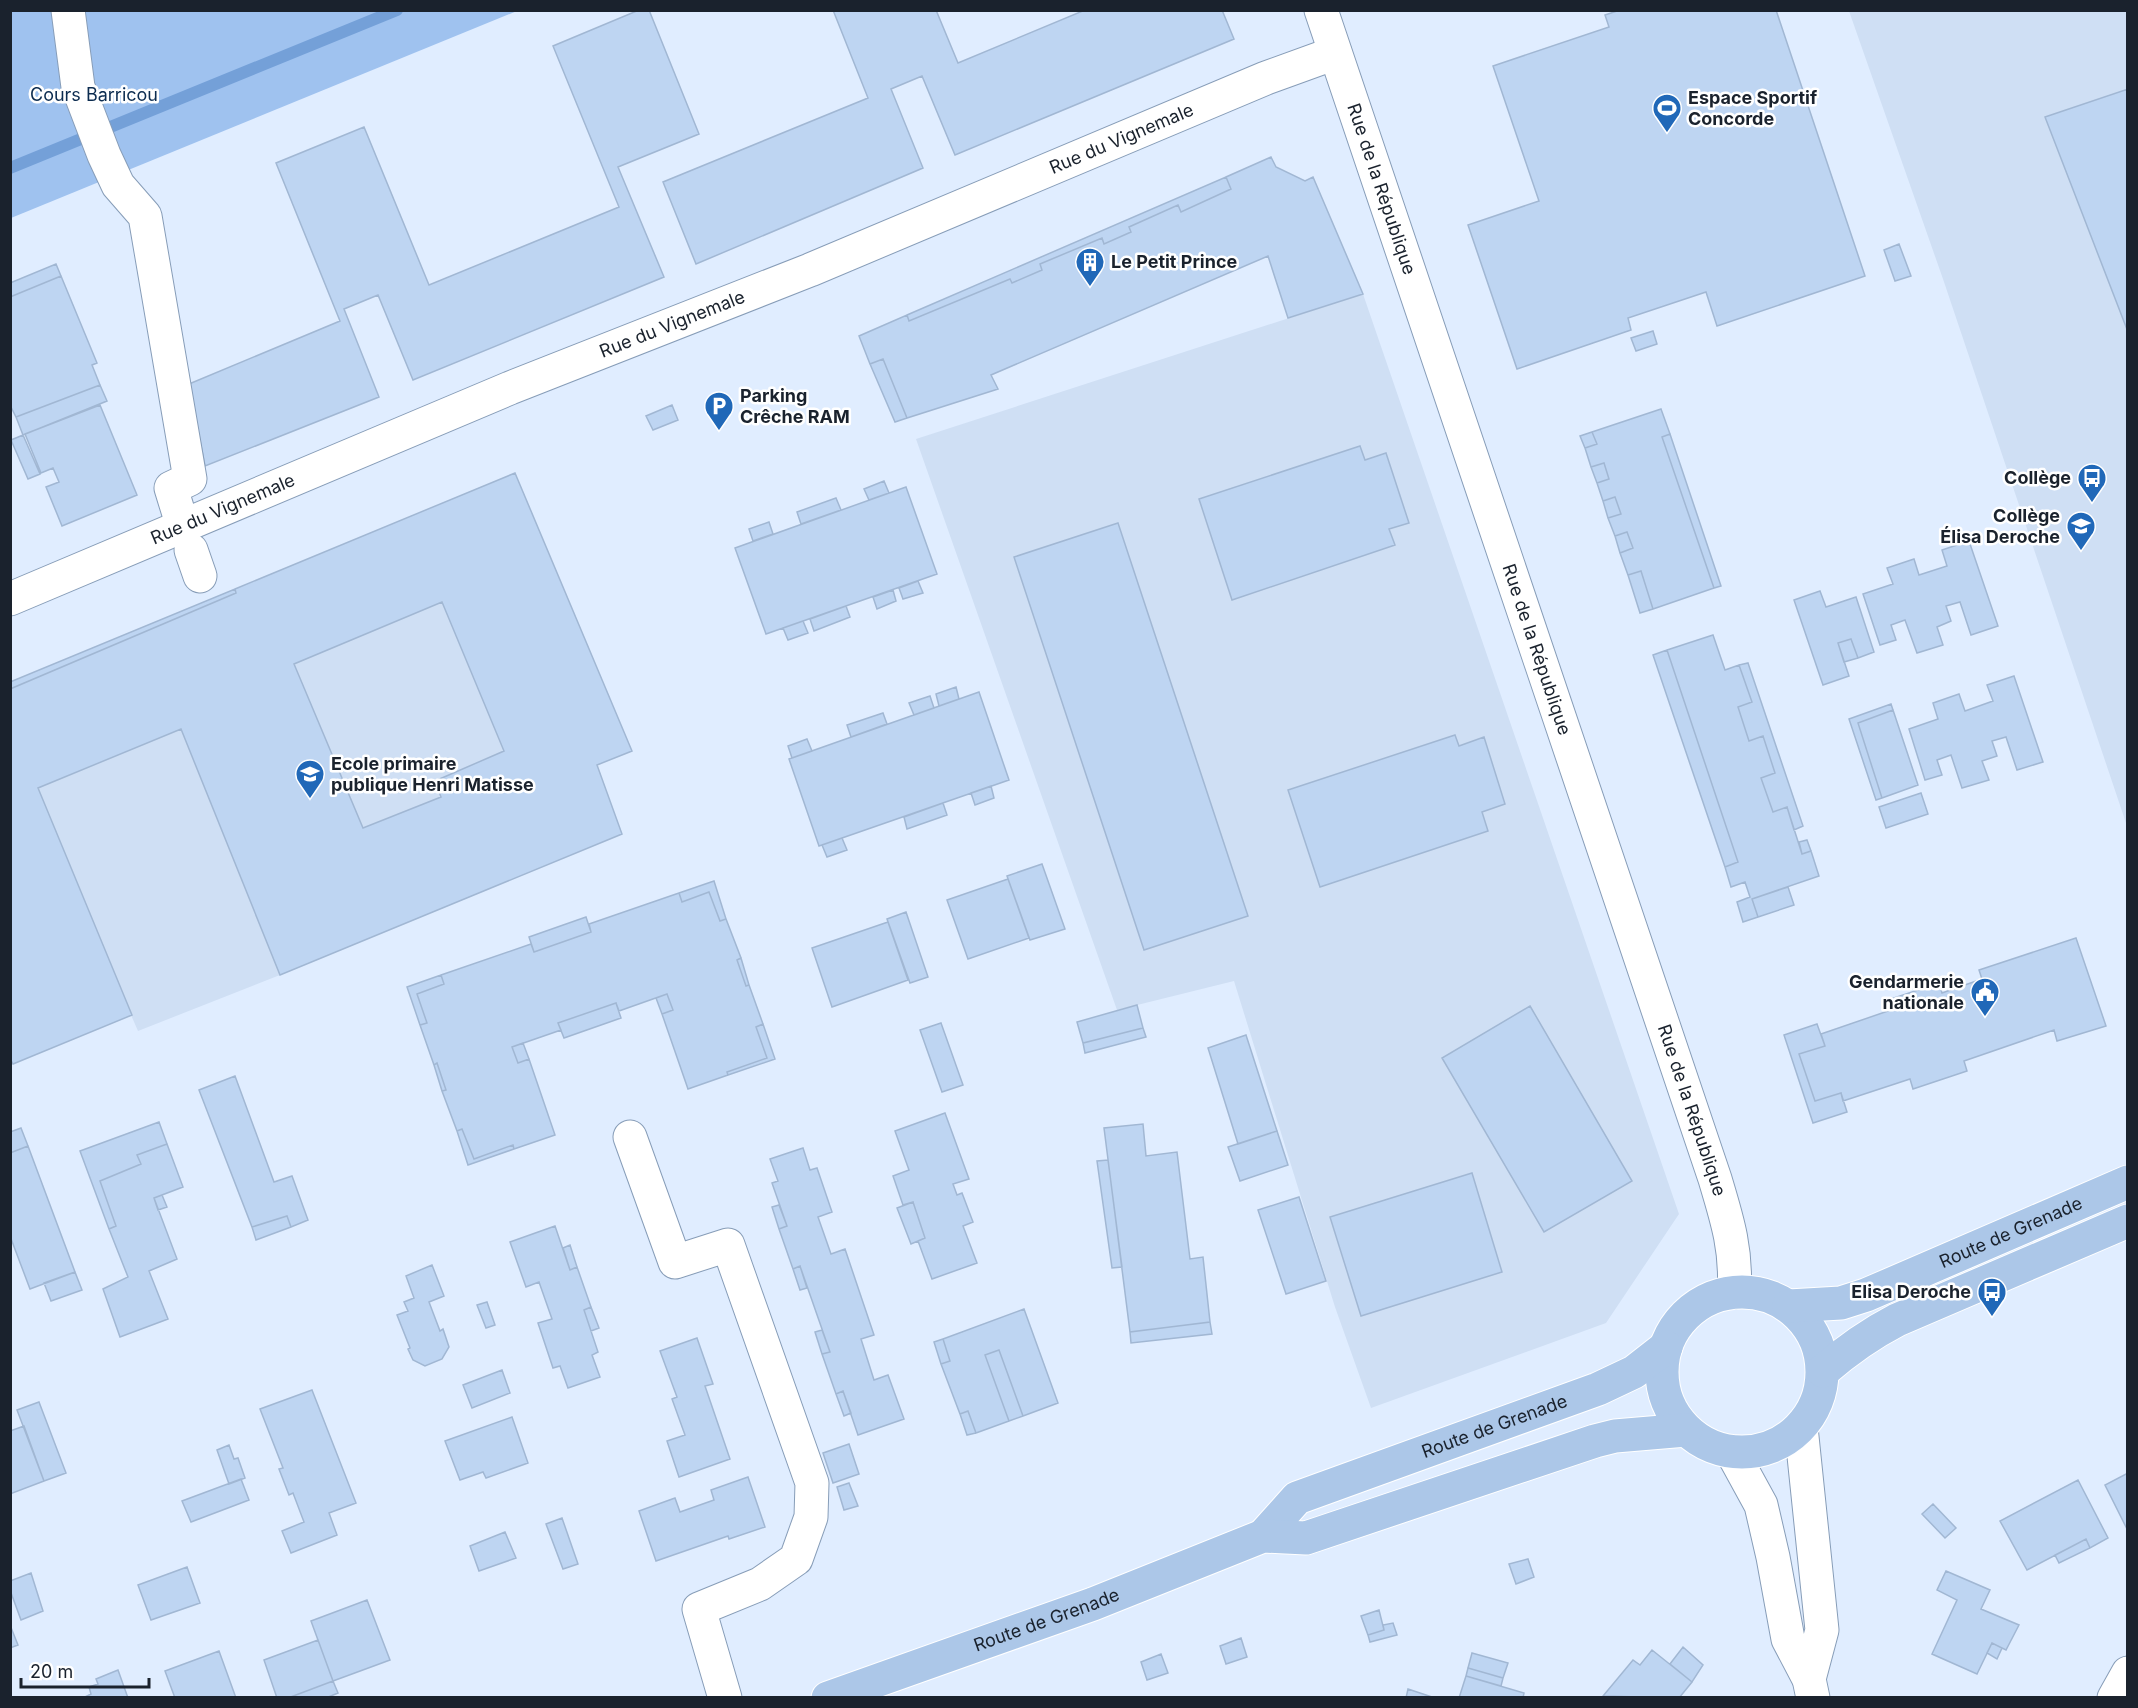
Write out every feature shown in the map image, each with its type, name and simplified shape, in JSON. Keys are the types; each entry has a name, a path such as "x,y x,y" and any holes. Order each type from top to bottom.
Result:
{"main road":[{"name":"Route de Grenade","path":"1789,1306 1841,1304 1866,1295 2127,1182"},
{"name":"Route de Grenade","path":"1823,1371 1862,1341 1897,1320 2127,1221"},
{"path":"1734,1292 1755,1292 1775,1298 1789,1306 1810,1327 1820,1348 1823,1371 1821,1391 1814,1410 1801,1427 1782,1443 1757,1452 1732,1452 1700,1441 1686,1430 1672,1413 1664,1392 1662,1369 1666,1347 1678,1324 1697,1305 1715,1296 1734,1292"},
{"name":"Route de Grenade","path":"1263,1536 1297,1498 1598,1389 1634,1372 1666,1347"},
{"name":"Route de Grenade","path":"828,1698 1093,1604 1263,1536 1306,1538 1595,1441 1615,1436 1686,1430"}],"street":[{"path":"68,10 78,87 118,185 145,216 190,479 171,488 179,514"},
{"name":"Rue de la République","path":"1321,10 1715,1179 1734,1249 1736,1268 1734,1292"},
{"name":"Rue du Vignemale","path":"10,599 510,388 810,270 1266,78 1335,53"},
{"path":"630,1137 675,1262 728,1245 812,1483 812,1518 796,1559 760,1584 699,1610 725,1698"},
{"path":"1801,1427 1822,1630 1811,1688"},
{"path":"1732,1452 1761,1505 1788,1639 1811,1688"},
{"path":"2114,1698 2127,1673"}],"shaded area":[{"name":"Collège Élisa Deroche","path":"1849,11 2127,11 2127,826 1943,279"},
{"path":"1363,294 1679,1214 1606,1323 1371,1408 1335,1307 1234,981 1117,1010 916,439"},
{"name":"Ecole primaire publique Henri Matisse","path":"515,473 632,751 597,765 622,834 138,1031 131,1015 13,1064 10,1059 10,682"}],"green space":[{"name":"Cours Barricou","path":"11,11 517,11 11,218"}],"building":[{"path":"639,10 649,10 699,134 618,167 664,277 413,380 378,295 344,309 379,397 205,466 189,384 340,321 276,163 364,127 429,285 619,207 553,46"},
{"path":"833,10 936,10 958,63 1085,10 1222,10 1234,39 955,155 922,76 891,89 923,168 696,264 663,182 868,98"},
{"name":"Espace Sportif Concorde","path":"1620,10 1776,10 1865,276 1717,326 1706,292 1628,318 1631,330 1517,369 1468,225 1539,201 1493,66 1609,27 1605,15"},
{"path":"2128,89 2128,332 2045,117"},
{"name":"Le Petit Prince","path":"1271,157 1276,167 1305,181 1313,177 1363,294 1288,318 1268,256 991,375 998,389 907,418 883,359 870,364 859,336 907,315 909,321 1010,279 1012,283 1042,270 1040,264 1102,238 1104,244 1131,232 1129,227 1178,205 1181,212 1231,189 1226,177"},
{"path":"1226,177 1231,189 1181,212 1178,205 1129,227 1131,232 1104,244 1102,238 1040,264 1042,270 1012,283 1010,279 909,321 907,315"},
{"path":"1899,244 1911,276 1895,281 1884,250"},
{"path":"56,264 61,276 10,297 10,283"},
{"path":"61,276 97,363 92,365 100,385 16,417 10,405 10,297"},
{"path":"1653,331 1657,344 1636,351 1631,338"},
{"path":"883,359 907,418 895,422 870,364"},
{"path":"100,385 107,401 23,435 16,417"},
{"path":"100,405 137,495 62,526 46,487 59,482 53,468 41,473 25,434"},
{"path":"672,405 678,420 653,430 646,416"},
{"path":"1661,409 1670,434 1662,437 1714,588 1653,609 1641,571 1628,575 1620,553 1633,548 1627,532 1615,536 1608,518 1621,514 1615,497 1603,501 1597,483 1609,479 1604,463 1591,467 1585,448 1597,444 1592,432"},
{"path":"1592,432 1597,444 1585,448 1580,436"},
{"path":"1670,434 1721,586 1714,588 1662,437"},
{"path":"23,435 40,474 28,479 11,440"},
{"path":"1360,446 1365,460 1386,453 1409,523 1389,529 1395,545 1232,600 1199,499"},
{"path":"1604,463 1609,479 1597,483 1591,467"},
{"name":"Ecole primaire publique Henri Matisse","path":"515,473 632,751 597,765 622,834 280,975 181,729 38,788 132,1015 13,1064 10,1059 10,689 236,593 235,589","holes":["442,602 504,751 435,781 441,797 363,828 294,664"]},
{"path":"884,481 889,493 869,500 864,489"},
{"path":"906,487 937,574 766,634 735,548"},
{"path":"1615,497 1621,514 1608,518 1603,501"},
{"path":"836,498 841,510 801,524 797,512"},
{"path":"769,522 773,534 753,541 749,529"},
{"path":"1118,523 1248,916 1144,950 1014,557"},
{"path":"1627,532 1633,548 1620,553 1615,536"},
{"path":"1969,541 1998,626 1971,635 1960,602 1946,606 1951,621 1937,627 1943,645 1917,653 1905,620 1891,625 1896,640 1880,645 1863,594 1893,584 1887,568 1914,559 1919,575 1947,566 1942,550"},
{"path":"1641,571 1653,609 1640,613 1628,575"},
{"path":"918,581 923,593 903,599 899,588"},
{"path":"235,589 236,593 10,689 10,682"},
{"path":"893,590 896,601 877,609 873,597"},
{"path":"1820,591 1826,607 1856,597 1874,652 1858,658 1851,639 1838,643 1849,676 1823,685 1794,600"},
{"path":"846,606 850,617 814,631 810,619"},
{"path":"803,621 808,633 788,640 783,628"},
{"path":"1713,635 1725,670 1739,665 1752,702 1738,707 1749,741 1763,736 1775,773 1761,778 1773,812 1787,807 1802,854 1811,851 1819,876 1752,899 1758,917 1743,922 1737,902 1750,897 1745,882 1731,887 1725,867 1738,862 1667,650"},
{"path":"1851,639 1858,658 1844,662 1838,643"},
{"path":"1667,650 1738,862 1725,867 1653,655"},
{"path":"1748,663 1803,826 1794,830 1787,807 1773,812 1761,778 1775,773 1763,736 1749,741 1738,707 1752,702 1739,665"},
{"path":"2014,676 2043,762 2017,770 2006,737 1992,741 1997,756 1982,761 1989,780 1962,788 1951,755 1937,760 1942,775 1925,780 1909,729 1938,719 1933,703 1959,694 1965,711 1993,701 1987,685"},
{"path":"956,687 959,699 939,706 936,694"},
{"path":"979,692 1009,780 819,846 789,759"},
{"path":"930,696 934,708 914,715 909,703"},
{"path":"1891,704 1893,710 1858,723 1882,798 1876,800 1849,719"},
{"path":"1893,710 1918,785 1882,798 1858,723"},
{"path":"883,713 887,724 851,737 847,725"},
{"path":"1455,735 1459,746 1484,737 1505,804 1482,812 1488,831 1320,887 1288,790"},
{"path":"807,739 812,751 792,758 788,746"},
{"path":"991,786 994,798 975,805 971,793"},
{"path":"1921,793 1928,814 1886,828 1879,807"},
{"path":"943,803 947,815 907,829 904,817"},
{"path":"842,838 847,850 827,857 822,845"},
{"path":"1807,840 1811,851 1802,854 1799,842"},
{"path":"1042,864 1065,929 1030,940 1007,876"},
{"path":"1008,879 1029,938 968,959 947,900"},
{"path":"714,881 726,919 720,921 709,892 682,902 679,893"},
{"path":"1788,887 1794,905 1758,917 1752,899"},
{"path":"709,892 720,921 726,919 741,958 737,960 763,1024 756,1027 767,1058 688,1089 662,1014 673,1010 667,994 619,1011 616,1003 558,1023 561,1030 512,1047 518,1063 529,1059 555,1135 514,1149 513,1145 474,1159 462,1129 457,1131 442,1091 446,1090 437,1063 434,1065 420,1025 427,1023 417,994 444,984 441,975 531,944 534,952 591,932 589,924 679,893 682,902"},
{"path":"906,912 928,977 910,983 887,919"},
{"path":"586,917 591,932 534,952 529,937"},
{"path":"888,922 908,980 832,1007 812,948"},
{"name":"Gendarmerie nationale","path":"2076,938 2106,1026 2057,1041 2054,1030 1964,1061 1967,1071 1913,1089 1910,1079 1843,1101 1841,1093 1815,1101 1799,1054 1825,1046 1821,1034 1888,1011 1885,1001 1939,983 1942,993 1982,979 1979,970"},
{"path":"741,958 749,985 746,986 737,960"},
{"path":"441,975 444,984 417,994 427,1023 420,1025 407,987"},
{"path":"667,994 673,1010 662,1014 656,998"},
{"path":"616,1003 621,1018 564,1038 558,1023"},
{"path":"1137,1005 1143,1028 1083,1043 1077,1022"},
{"path":"1530,1006 1632,1181 1544,1232 1442,1058"},
{"path":"941,1023 963,1085 942,1092 920,1030"},
{"path":"763,1024 775,1059 728,1075 727,1072 767,1058 756,1027"},
{"path":"1817,1024 1825,1046 1799,1054 1815,1101 1841,1093 1847,1112 1813,1123 1784,1035"},
{"path":"1143,1028 1146,1037 1085,1053 1083,1043"},
{"path":"1246,1035 1277,1131 1238,1144 1208,1048"},
{"path":"523,1043 529,1059 518,1063 512,1047"},
{"path":"437,1063 446,1090 442,1091 434,1065"},
{"path":"235,1076 274,1182 292,1176 308,1220 291,1227 287,1216 252,1227 199,1090"},
{"path":"945,1113 969,1179 953,1184 957,1195 962,1193 973,1222 963,1226 977,1263 932,1279 918,1241 925,1238 913,1202 903,1205 893,1176 909,1170 895,1131"},
{"path":"159,1122 167,1144 137,1155 141,1164 100,1181 116,1226 109,1229 80,1151"},
{"path":"1143,1124 1146,1156 1177,1152 1190,1259 1203,1257 1210,1322 1130,1332 1104,1128"},
{"path":"21,1128 28,1146 10,1153 10,1132"},
{"path":"462,1129 474,1159 513,1145 514,1149 468,1165 457,1131"},
{"path":"1277,1131 1288,1165 1240,1181 1228,1147"},
{"path":"167,1144 183,1187 154,1198 177,1259 149,1271 168,1319 120,1337 103,1289 128,1277 109,1229 116,1226 100,1181 141,1164 137,1155"},
{"path":"28,1146 75,1272 30,1289 10,1236 10,1153"},
{"path":"803,1148 810,1170 817,1168 832,1212 818,1217 831,1254 845,1249 874,1335 861,1339 874,1380 888,1375 904,1419 858,1435 843,1391 836,1394 822,1354 830,1352 800,1266 793,1269 779,1229 787,1226 772,1183 778,1181 770,1159"},
{"path":"1108,1160 1122,1267 1112,1268 1097,1161"},
{"path":"1472,1173 1502,1272 1361,1316 1330,1217"},
{"path":"162,1195 167,1207 158,1210 154,1198"},
{"path":"1299,1197 1326,1281 1286,1294 1258,1210"},
{"path":"913,1202 925,1238 911,1244 897,1208"},
{"path":"779,1205 787,1226 779,1229 772,1207"},
{"path":"287,1216 291,1227 256,1240 252,1227"},
{"path":"555,1226 570,1270 577,1267 591,1307 584,1310 598,1352 592,1355 600,1377 568,1388 560,1366 553,1368 538,1323 552,1319 539,1282 526,1287 510,1242"},
{"path":"570,1245 577,1267 570,1270 563,1248"},
{"path":"432,1265 444,1296 429,1302 440,1331 443,1329 449,1347 442,1359 425,1366 413,1360 397,1315 408,1311 404,1302 414,1298 406,1276"},
{"path":"800,1266 807,1288 800,1290 793,1269"},
{"path":"75,1272 82,1290 51,1301 44,1283"},
{"path":"487,1302 495,1325 486,1328 477,1305"},
{"path":"591,1307 599,1328 591,1331 584,1310"},
{"path":"1024,1309 1058,1403 1023,1416 999,1350 985,1355 1009,1421 976,1433 968,1411 960,1414 941,1364 950,1361 943,1339"},
{"path":"1210,1322 1212,1334 1131,1343 1130,1332"},
{"path":"822,1330 830,1352 822,1354 815,1332"},
{"path":"697,1338 713,1384 705,1386 730,1459 679,1477 667,1441 685,1435 672,1399 677,1397 660,1351"},
{"path":"943,1339 950,1361 941,1364 934,1342"},
{"path":"999,1350 1023,1416 1009,1421 985,1355"},
{"path":"502,1370 510,1393 472,1408 463,1385"},
{"path":"312,1390 356,1503 329,1513 337,1535 291,1553 282,1531 304,1522 293,1493 289,1495 279,1469 283,1468 260,1409"},
{"path":"843,1391 851,1413 844,1416 836,1394"},
{"path":"39,1402 66,1473 44,1481 17,1410"},
{"path":"968,1411 976,1433 967,1435 960,1414"},
{"path":"512,1417 528,1463 486,1478 483,1472 460,1480 445,1441"},
{"path":"24,1426 44,1481 10,1494 10,1431"},
{"path":"849,1444 859,1474 833,1483 823,1453"},
{"path":"229,1445 234,1459 238,1458 245,1478 229,1484 217,1450"},
{"path":"2128,1473 2128,1531 2105,1485"},
{"path":"748,1477 765,1527 729,1539 728,1536 656,1561 639,1511 675,1498 680,1512 714,1500 711,1490"},
{"path":"241,1479 249,1500 191,1522 182,1501"},
{"path":"2078,1480 2108,1538 2090,1548 2086,1539 2027,1570 2000,1521"},
{"path":"849,1483 858,1506 844,1510 837,1487"},
{"path":"1933,1504 1956,1528 1945,1538 1922,1514"},
{"path":"562,1518 578,1564 563,1569 546,1524"},
{"path":"505,1532 516,1558 479,1571 470,1546"},
{"path":"2086,1539 2090,1548 2059,1563 2055,1555"},
{"path":"1528,1559 1534,1577 1516,1584 1509,1564"},
{"path":"187,1567 200,1603 151,1620 138,1585"},
{"path":"1946,1571 1990,1590 1981,1609 2019,1625 2006,1650 1992,1643 1977,1674 1932,1654 1957,1600 1937,1590"},
{"path":"31,1573 43,1611 21,1620 10,1590 10,1581"},
{"path":"367,1600 390,1660 333,1681 311,1621"},
{"path":"1379,1610 1384,1630 1368,1635 1361,1616"},
{"path":"1393,1623 1397,1635 1370,1642 1368,1635 1384,1630 1383,1625"},
{"path":"10,1625 18,1645 10,1648"},
{"path":"1241,1638 1247,1657 1226,1664 1220,1646"},
{"path":"318,1640 333,1681 288,1698 277,1698 264,1660"},
{"path":"1992,1643 2002,1648 1997,1659 1987,1653"},
{"path":"1683,1647 1703,1665 1692,1682 1670,1664"},
{"path":"1652,1650 1692,1682 1679,1698 1603,1696 1633,1660 1640,1665"},
{"path":"219,1651 236,1698 175,1698 165,1671"},
{"path":"1472,1653 1508,1663 1503,1678 1468,1668"},
{"path":"1161,1654 1168,1673 1147,1680 1141,1662"},
{"path":"1468,1668 1503,1678 1501,1686 1466,1676"},
{"path":"118,1670 128,1698 83,1698 91,1694 89,1687 98,1684 96,1679"},
{"path":"1466,1676 1524,1693 1523,1698 1459,1698"},
{"path":"333,1681 338,1693 326,1698 288,1698"},
{"path":"1408,1689 1435,1698 1406,1698"}],"waterway":[{"path":"10,168 397,10"}],"place":[{"name":"Espace Sportif Concorde","path":"1667,134"},
{"name":"Le Petit Prince","path":"1090,288"},
{"name":"Parking Crêche RAM","path":"719,432"},
{"name":"Collège","path":"2092,504"},
{"name":"Collège Élisa Deroche","path":"2081,552"},
{"name":"Ecole primaire publique Henri Matisse","path":"310,800"},
{"name":"Gendarmerie nationale","path":"1985,1018"},
{"name":"Elisa Deroche","path":"1992,1318"}]}
